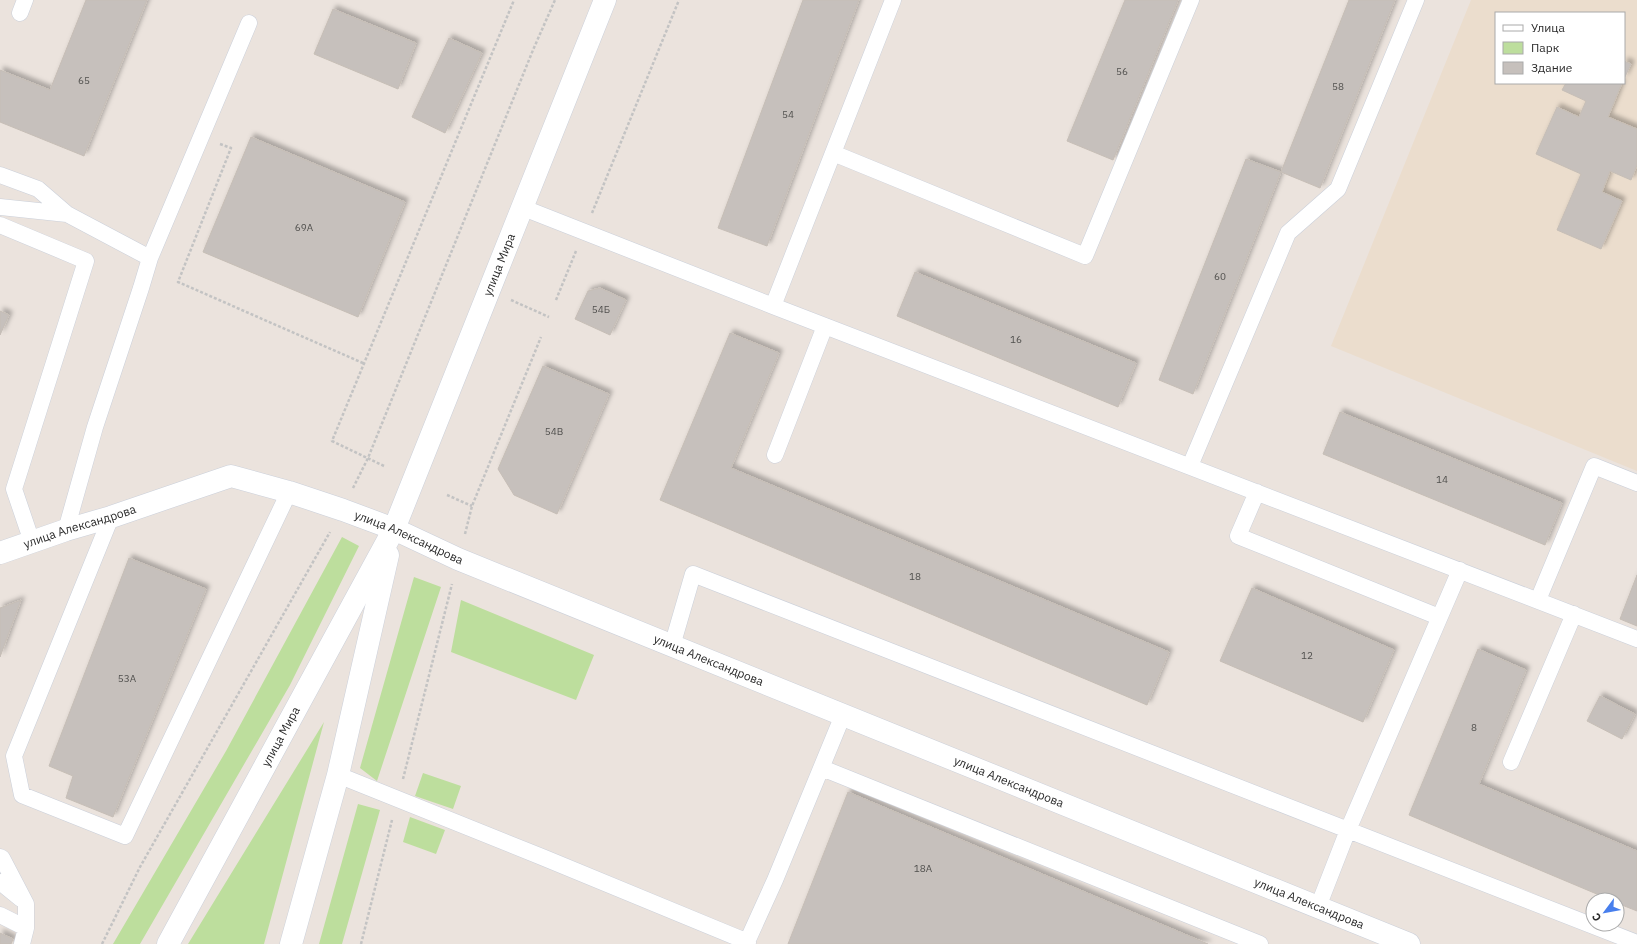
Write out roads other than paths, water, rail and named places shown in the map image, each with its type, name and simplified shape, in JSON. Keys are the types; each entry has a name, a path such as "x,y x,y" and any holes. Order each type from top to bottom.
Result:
{"street":[{"name":"улица Мира","path":"168,944 394,529 604,0"},
{"name":"улица Александрова","path":"0,553 231,476 288,492 394,529 458,559 1409,944"},
{"name":"улица Мира","path":"290,944 338,775 394,529"}],"lane":[{"path":"772,306 893,0"},
{"path":"833,153 1085,256 1191,0"},
{"path":"1190,466 1288,233 1338,189 1416,0"},
{"path":"66,530 95,427 150,258 249,23"},
{"path":"0,175 38,189 67,214 150,258"},
{"path":"0,207 67,214"},
{"path":"521,207 772,306 1637,639"},
{"path":"0,225 86,261 14,489 32,542"},
{"path":"775,456 826,326"},
{"path":"1538,600 1594,466 1637,483"},
{"path":"111,517 14,756 22,795 124,836 288,492"},
{"path":"1257,492 1238,536 1439,617"},
{"path":"1318,907 1348,830 1460,570"},
{"path":"672,646 693,574 1637,943"},
{"path":"1511,762 1574,614"},
{"path":"338,775 542,857 747,943 822,768 843,715"},
{"path":"822,768 1260,944"},
{"path":"0,857 2,858 26,904 26,928 22,944"},
{"path":"0,882 26,904"},
{"path":"0,915 26,928"}]}
